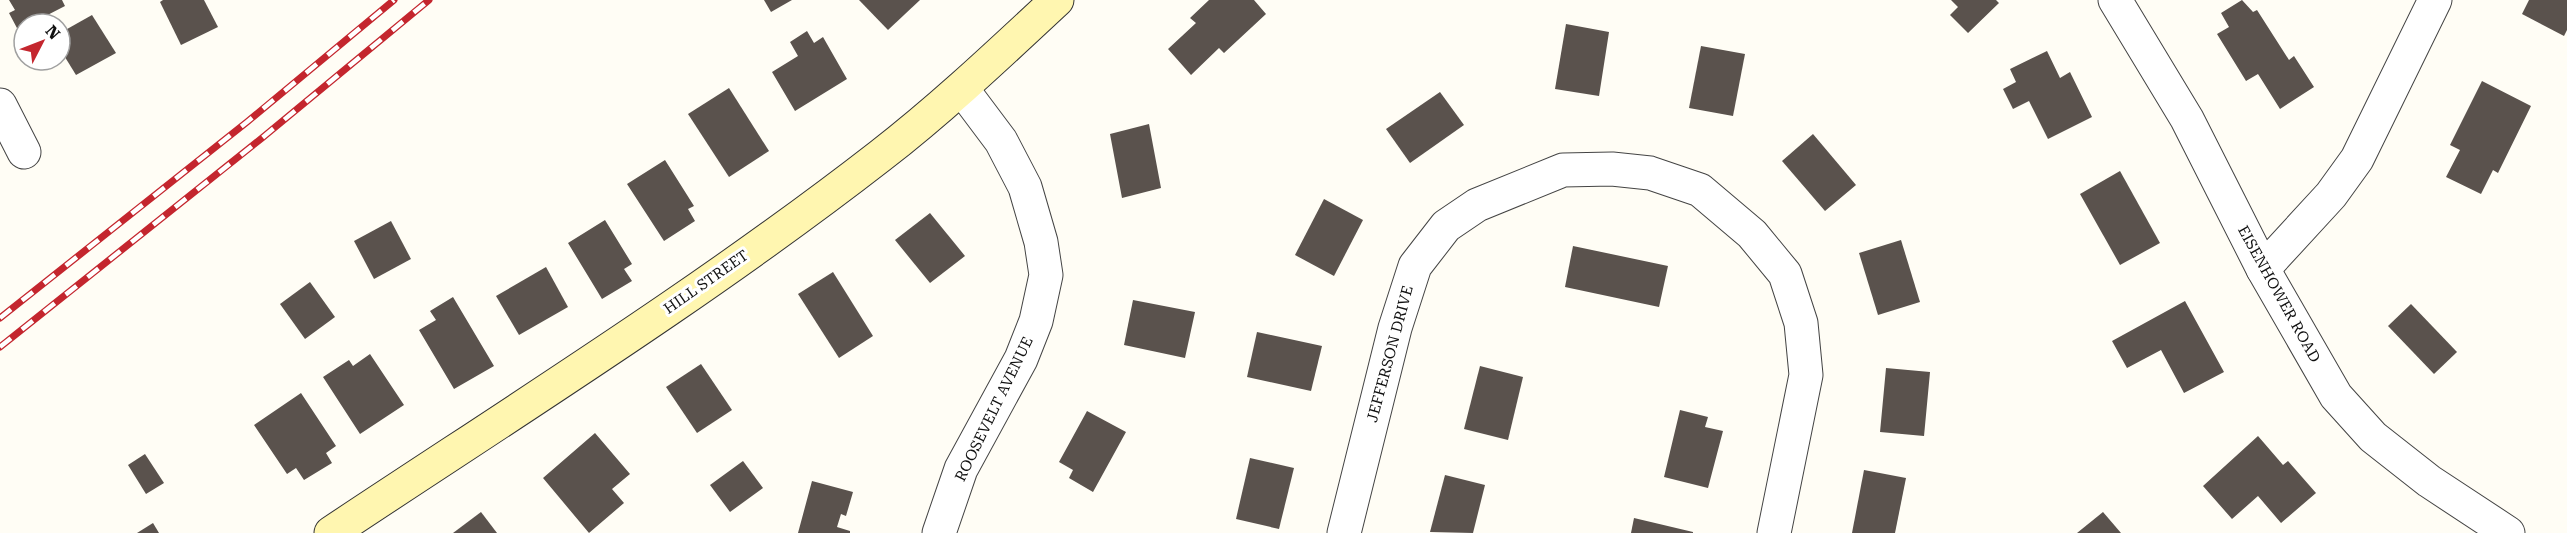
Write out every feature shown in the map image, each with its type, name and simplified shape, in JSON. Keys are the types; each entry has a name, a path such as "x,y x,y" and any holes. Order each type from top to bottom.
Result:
{"street":[{"name":"HILL STREET","path":"331,533 698,289 880,156 962,89 1057,0"},
{"name":"EISENHOWER ROAD","path":"2115,0 2187,119 2263,269 2336,396 2373,437 2429,481 2508,533"},
{"path":"2263,269 2331,195 2357,159 2436,0"},
{"name":"ROOSEVELT AVENUE","path":"939,533 961,469 1021,359 1036,321 1046,275 1041,242 1025,187 1000,141 962,89"},
{"path":"0,105 24,152"},
{"name":"JEFFERSON DRIVE","path":"1344,533 1395,328 1415,266 1446,226 1477,205 1563,170 1612,169 1650,173 1700,190 1752,234 1785,274 1801,323 1806,375 1774,533"}],"building":[{"path":"9,0 62,0 65,6 53,12 12,12 12,19 9,13 15,10"},
{"path":"163,0 204,0 218,27 181,45 160,2"},
{"path":"764,0 792,0 771,12"},
{"path":"859,0 920,0 888,30"},
{"path":"1209,0 1254,0 1266,14 1224,53 1219,48 1191,75 1168,49 1196,23 1190,18"},
{"path":"1951,0 1996,0 1999,3 1968,33 1950,15 1958,7"},
{"path":"2242,0 2253,12 2257,10 2289,60 2294,56 2314,87 2280,109 2258,74 2246,81 2217,34 2229,27 2221,13"},
{"path":"2529,0 2567,0 2567,30 2564,36 2522,14"},
{"path":"92,15 116,53 76,75 72,68 72,26"},
{"path":"1566,24 1609,32 1599,96 1555,89"},
{"path":"807,31 814,43 823,37 847,79 795,111 772,72 798,56 790,42"},
{"path":"1701,46 1745,54 1733,116 1689,108"},
{"path":"2047,51 2060,78 2070,72 2092,117 2048,139 2029,101 2013,109 2003,89 2016,82 2010,69"},
{"path":"2482,81 2531,106 2498,173 2493,170 2481,194 2446,177 2460,150 2450,145"},
{"path":"729,88 769,151 729,177 688,114"},
{"path":"1440,92 1464,125 1410,163 1386,129"},
{"path":"1149,124 1161,188 1122,198 1110,134"},
{"path":"1813,134 1856,185 1825,211 1782,161"},
{"path":"665,160 694,206 688,209 695,221 664,241 627,184"},
{"path":"2120,171 2160,243 2120,265 2080,194"},
{"path":"1324,199 1363,220 1334,276 1295,255"},
{"path":"930,213 965,256 930,283 895,240"},
{"path":"605,220 632,264 624,269 632,281 602,299 568,243"},
{"path":"391,221 411,259 374,279 354,241"},
{"path":"1901,240 1920,302 1878,315 1859,253"},
{"path":"1573,246 1668,266 1659,307 1565,287"},
{"path":"546,267 568,307 519,335 496,296"},
{"path":"833,272 873,336 839,358 798,294"},
{"path":"310,282 335,317 305,339 280,304"},
{"path":"453,297 494,366 454,389 419,330 436,320 430,311"},
{"path":"1133,300 1195,312 1185,358 1124,345"},
{"path":"2185,301 2224,372 2184,393 2161,350 2127,368 2112,341"},
{"path":"2411,304 2457,352 2434,374 2388,326"},
{"path":"1257,332 1322,346 1311,391 1247,377"},
{"path":"370,354 404,405 360,434 323,377 349,360 353,366"},
{"path":"701,364 732,410 697,433 666,387"},
{"path":"1480,366 1523,377 1508,440 1464,429"},
{"path":"1886,368 1930,372 1924,436 1880,432"},
{"path":"301,393 336,446 326,453 332,463 304,480 296,468 287,474 254,425"},
{"path":"1680,410 1708,417 1705,427 1723,431 1708,488 1664,477"},
{"path":"1087,411 1126,432 1093,492 1069,478 1073,470 1059,462"},
{"path":"595,433 630,474 612,489 624,503 589,533 543,478"},
{"path":"2258,436 2283,465 2288,461 2316,493 2281,523 2258,496 2232,519 2203,486"},
{"path":"145,454 164,483 146,494 128,465"},
{"path":"1250,458 1294,468 1279,529 1236,519"},
{"path":"743,461 763,488 730,512 710,485"},
{"path":"1864,470 1906,478 1895,533 1852,533"},
{"path":"1445,475 1485,485 1473,533 1430,532"},
{"path":"812,481 853,492 846,516 841,514 837,527 850,531 850,533 798,533"},
{"path":"481,512 497,533 453,533"},
{"path":"2103,512 2121,533 2077,533"},
{"path":"1634,518 1693,532 1693,533 1631,533"},
{"path":"153,523 159,533 137,533"}],"railway":[{"path":"0,318 247,122 394,0"},
{"path":"0,347 262,138 429,0"}]}
